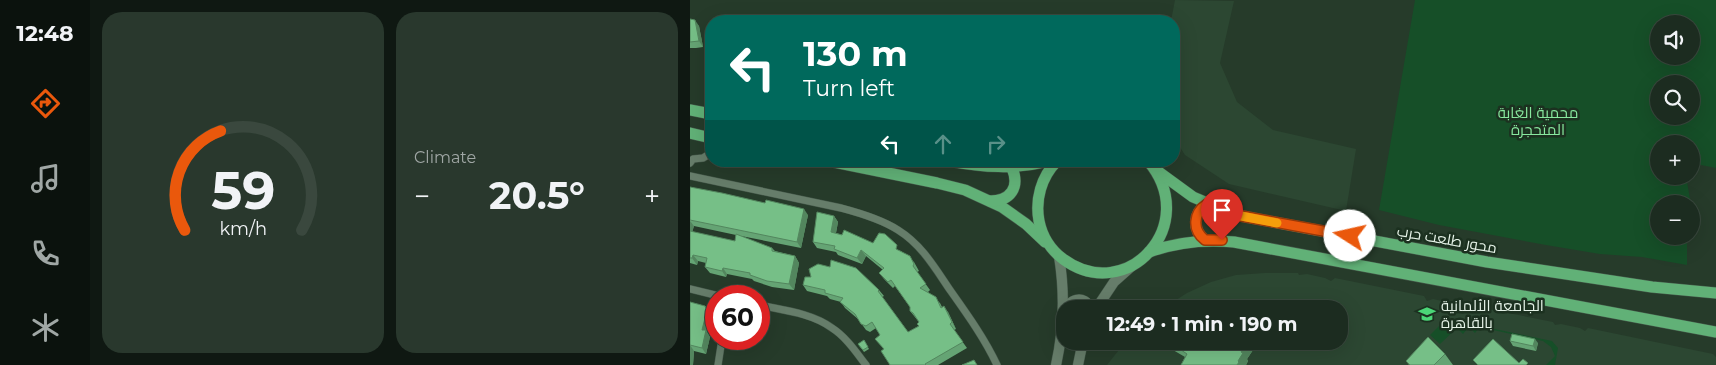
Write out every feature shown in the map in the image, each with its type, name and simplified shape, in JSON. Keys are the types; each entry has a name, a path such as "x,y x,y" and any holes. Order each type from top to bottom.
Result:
{"main road":[{"path":"690,110 705,113"},
{"path":"690,134 705,137"},
{"path":"859,167 952,186 990,201 1014,215 1069,263 1090,272 1112,272 1132,265"},
{"path":"985,167 1017,167"},
{"path":"1052,167 1042,182 1038,203 1040,226 1055,252 1063,280 1064,300"},
{"path":"1102,300 1114,282 1149,252 1162,234 1167,213 1165,190 1153,167"},
{"name":"محور طلعت حرب","path":"1153,167 1180,189 1207,204 1236,215 1486,262 1652,287 1716,293"},
{"path":"990,201 1006,198 1012,192 1015,184 1012,168"},
{"path":"1205,240 1199,234 1196,221 1198,213 1207,204"},
{"path":"1149,252 1174,244 1205,240 1234,242 1716,332"},
{"path":"1056,365 1059,350"},
{"path":"1078,365 1081,350"}],"street":[{"path":"690,163 692,159 705,157"},
{"path":"690,176 841,208 862,214 898,230 912,241 932,263 978,332 997,365"},
{"path":"690,290 705,293"},
{"path":"770,308 826,324 842,336 866,365"},
{"path":"718,365 720,350"}],"shaded area":[{"path":"1175,0 1234,1 1220,63 1237,102 1273,130 1356,149 1346,211 1229,184 1185,155 1180,147 1180,15 1172,15"},
{"name":"الجامعة الألمانية بالقاهرة","path":"1298,273 1299,275 1307,274 1331,281 1335,278 1424,296 1427,301 1433,299 1451,303 1457,307 1463,304 1553,322 1555,325 1561,324 1585,331 1588,328 1713,354 1716,357 1716,365 1107,365 1119,350 1348,350 1348,300 1176,300 1211,282 1236,275"}],"green space":[{"name":"محمية الغابة المتحجرة","path":"1415,0 1716,0 1716,168 1700,165 1700,135 1650,135 1650,185 1688,185 1689,195 1650,195 1650,245 1687,245 1687,265 1642,257 1600,254 1439,225 1379,210"},
{"path":"1451,321 1481,326 1475,333 1469,327 1463,334 1457,328 1440,344 1430,335 1439,326"},
{"path":"1485,327 1552,341 1558,348 1555,365 1546,365 1555,356 1551,347 1543,341"}],"building":[{"path":"690,19 695,20 699,41 690,42"},
{"path":"690,187 765,203 766,200 804,209 797,242 690,220"},
{"path":"817,212 834,216 831,232 842,235 844,230 873,243 879,233 885,234 897,245 896,249 910,256 914,264 913,266 926,284 920,288 936,297 941,308 944,306 952,322 950,324 963,342 926,365 890,365 881,351 884,349 875,339 880,335 872,322 866,326 861,324 855,314 840,302 843,298 825,293 825,290 803,285 805,277 811,277 809,269 818,264 830,267 831,260 856,268 879,290 908,332 919,326 917,324 919,322 891,280 888,282 879,273 884,268 861,250 857,258 834,249 835,246 813,242"},
{"path":"690,231 735,241 736,234 772,248 772,251 795,256 789,284 767,281 750,275 750,273 723,268 722,271 705,267 707,258 693,255 690,258"},
{"path":"690,302 705,306 702,330 705,330 705,334 702,348 690,345"},
{"path":"1512,334 1535,339 1533,346 1510,341"},
{"path":"1428,337 1445,354 1434,365 1410,365 1406,361"},
{"path":"1493,339 1519,363 1523,359 1528,363 1526,365 1478,365 1473,360"},
{"path":"864,340 868,347 863,350 858,344"},
{"path":"1181,350 1242,350 1241,352 1243,353 1237,365 1181,365 1187,354"},
{"path":"974,360 977,365 962,365"}],"slow traffic":[{"path":"1236,215 1277,223"}],"place":[{"name":"الجامعة الألمانية بالقاهرة","path":"1427,314"}],"route":[{"path":"1222,240 1205,240 1197,230 1196,217 1200,209 1207,204 1236,215 1350,236"}]}
